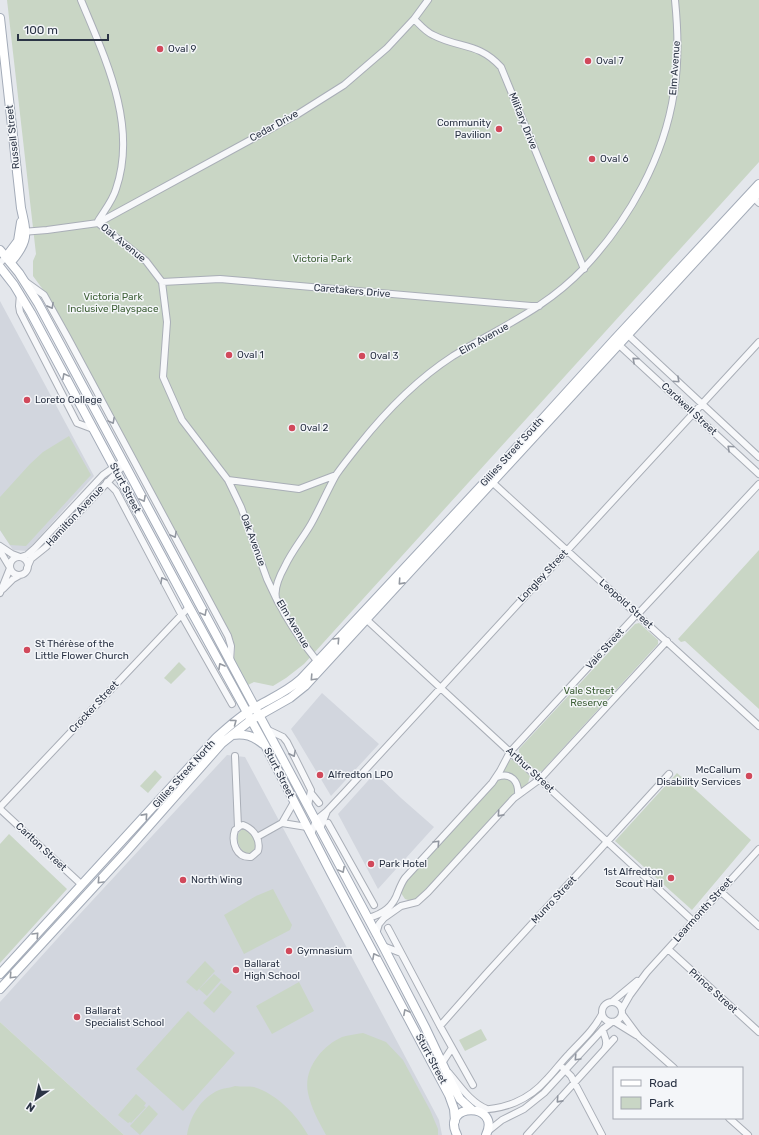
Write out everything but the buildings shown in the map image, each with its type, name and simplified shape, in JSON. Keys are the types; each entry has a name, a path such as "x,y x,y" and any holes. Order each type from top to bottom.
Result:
{"main road":[{"name":"Russell Street","path":"0,18 23,232 17,243 6,256"},
{"name":"Gillies Street South","path":"257,711 290,698 301,690 364,617 625,332 755,197 759,184"},
{"name":"Sturt Street","path":"6,256 24,279 88,395 383,946 458,1096 464,1104 486,1118 488,1124 487,1134"},
{"name":"Sturt Street","path":"1,269 20,293 188,607 266,746 311,835 449,1095 454,1109 454,1127 457,1135"},
{"name":"Gillies Street South","path":"257,711 292,687 317,661 364,617"},
{"name":"Gillies Street North","path":"0,974 216,738 229,726 257,711"},
{"name":"Gillies Street North","path":"0,989 126,852 213,753 249,716"},
{"path":"231,735 244,734 266,746"},
{"path":"119,845 126,852"},
{"path":"455,1121 460,1113 466,1110 474,1110"}],"street":[{"path":"81,0 100,45 117,96 124,138 122,161 116,190 98,223"},
{"name":"Cedar Drive","path":"98,223 284,121 344,85 386,48 414,20 428,0"},
{"name":"Elm Avenue","path":"317,661 277,600 278,585 285,566 310,526 336,475 376,425 407,392 422,378 453,356 522,318 542,305 584,269 610,238 633,204 650,171 662,139 671,108 676,79 678,37 675,0"},
{"name":"Military Drive","path":"414,20 428,33 443,40 482,51 494,59 501,67 584,269"},
{"name":"Oak Avenue","path":"23,232 98,223 146,261 162,282 167,322 163,377 182,420 228,480 241,507 267,580 277,600"},
{"name":"Russell Street","path":"1,269 6,256"},
{"name":"Sturt Street","path":"24,279 46,297 97,391 228,636 232,646 230,662"},
{"name":"Caretakers Drive","path":"162,282 220,280 531,306 542,305"},
{"path":"20,293 20,312 77,423 93,429"},
{"name":"Cardwell Street","path":"625,332 759,457"},
{"name":"Cardwell Street","path":"616,342 759,474"},
{"name":"Longley Street","path":"316,820 327,811 759,342"},
{"path":"88,395 97,391"},
{"name":"Hamilton Avenue","path":"20,557 28,554 35,548 97,481 124,463"},
{"name":"Hamilton Avenue","path":"27,568 31,559 46,547 107,482 115,470"},
{"path":"228,480 299,489 336,475"},
{"name":"Leopold Street","path":"490,480 759,726"},
{"name":"Sturt Street","path":"107,482 116,491 181,614 232,704"},
{"name":"Vale Street","path":"368,918 387,910 393,904 407,875 497,777 510,752 759,484"},
{"path":"0,546 27,562 25,573 13,579 1,592"},
{"path":"0,551 13,573 20,575"},
{"path":"1,592 10,567 10,562 13,558 20,557"},
{"name":"Crocker Street","path":"0,808 188,607"},
{"name":"Arthur Street","path":"364,617 693,921"},
{"path":"376,934 378,925 382,920 399,906 420,900 428,892 518,795 540,779 667,641"},
{"name":"Sturt Street","path":"266,729 281,735 286,740 310,788 311,793 308,806"},
{"path":"235,756 238,827"},
{"name":"Munro Street","path":"440,1026 669,774"},
{"path":"497,777 505,775 513,778 518,786 518,795"},
{"path":"311,793 319,804"},
{"path":"257,838 282,823 294,802"},
{"name":"Carlton Street","path":"0,808 82,885"},
{"name":"Longley Street","path":"322,832 327,811"},
{"path":"311,835 316,820"},
{"path":"282,823 307,827"},
{"path":"328,823 374,904"},
{"path":"246,826 253,831 257,838 259,845 258,852 252,857 244,856 237,850 234,842 234,832 238,827 246,826"},
{"path":"322,832 340,843"},
{"name":"Learmonth Street","path":"622,1011 630,995 647,972 759,849"},
{"path":"360,903 366,891"},
{"path":"720,891 759,926"},
{"path":"398,893 402,900 410,904"},
{"path":"388,928 473,1085"},
{"path":"383,946 401,953"},
{"name":"Prince Street","path":"668,949 759,1032"},
{"name":"Learmonth Street","path":"613,1001 647,972"},
{"path":"474,1110 488,1110 511,1105 526,1098 539,1088 596,1026 602,1014 604,1005 607,1003 613,1001 618,1004 639,1037"},
{"path":"487,1134 502,1120 529,1105 544,1093 603,1029 620,1019 622,1011"},
{"path":"602,1014 607,1020 639,1037 673,1067"},
{"path":"603,1029 607,1042 604,1050"},
{"path":"527,1135 614,1039"},
{"name":"Sturt Street","path":"443,1064 452,1048"},
{"path":"443,1064 469,1096 481,1107 488,1110"},
{"path":"559,1065 571,1076 602,1135"},
{"path":"730,1119 748,1135"}],"shaded area":[{"name":"Loreto College","path":"0,301 94,476 27,551 13,550 0,530"},
{"path":"322,693 379,744 331,796 291,729"},
{"name":"Ballarat High School","path":"227,755 245,757 439,1120 442,1135 124,1135 0,1022 0,1002"},
{"path":"375,773 434,827 378,889 338,814"}],"green space":[{"name":"Victoria Park","path":"7,0 759,0 759,162 304,664 273,686 254,682 248,685 234,659 235,648 233,639 44,291 33,276 33,261 36,254"},
{"path":"69,436 91,475 26,546 10,545 0,530 0,497 43,452"},
{"path":"759,550 759,709 685,641 681,642 678,639"},
{"name":"Vale Street Reserve","path":"639,623 658,640 658,644 542,771 537,772 519,755 519,749 635,624"},
{"path":"179,662 186,669 171,684 164,678"},
{"path":"512,759 530,776 528,783 521,789 515,777 503,772 509,761"},
{"path":"155,770 162,777 148,793 140,786"},
{"path":"677,773 751,840 692,910 615,841"},
{"path":"501,778 510,780 515,788 514,795 422,895 411,901 405,899 401,893 404,883 495,782"},
{"path":"242,829 249,831 254,839 257,848 253,854 246,854 239,845 238,835"},
{"path":"9,834 67,889 0,963 0,844"},
{"path":"273,889 292,925 290,930 244,954 224,915 256,896"},
{"path":"205,961 215,971 197,991 186,982"},
{"path":"214,974 221,980 207,996 199,989"},
{"path":"299,982 314,1011 272,1034 256,1006"},
{"path":"221,983 232,992 214,1013 203,1003"},
{"path":"188,1011 235,1053 183,1111 136,1069"},
{"path":"0,1022 124,1135 0,1135"},
{"path":"481,1029 487,1040 465,1051 459,1040"},
{"path":"363,1033 386,1042 403,1060 430,1110 438,1129 438,1135 326,1135 309,1099 307,1084 308,1075 316,1059 328,1046 344,1036"},
{"path":"235,1086 254,1087 271,1095 286,1106 308,1135 187,1135 188,1128 197,1108 213,1093"},
{"path":"136,1094 146,1103 144,1106 146,1107 131,1123 128,1123 118,1115"},
{"path":"149,1105 158,1114 140,1135 130,1126"}],"place":[{"name":"Oval 9","path":"160,49"},
{"name":"Oval 7","path":"588,61"},
{"name":"Community Pavilion","path":"499,129"},
{"name":"Oval 6","path":"592,159"},
{"name":"Oval 1","path":"229,355"},
{"name":"Oval 3","path":"362,356"},
{"name":"Loreto College","path":"27,400"},
{"name":"Oval 2","path":"292,428"},
{"name":"St Thérèse of the Little Flower Church","path":"27,650"},
{"name":"Alfredton LPO","path":"320,775"},
{"name":"McCallum Disability Services","path":"749,776"},
{"name":"Park Hotel","path":"371,864"},
{"name":"1st Alfredton Scout Hall","path":"671,878"},
{"name":"North Wing","path":"183,880"},
{"name":"Gymnasium","path":"289,951"},
{"name":"Ballarat High School","path":"236,970"},
{"name":"Ballarat Specialist School","path":"77,1017"}],"park label":[{"name":"Victoria Park Inclusive Playspace","path":"113,302"}]}
